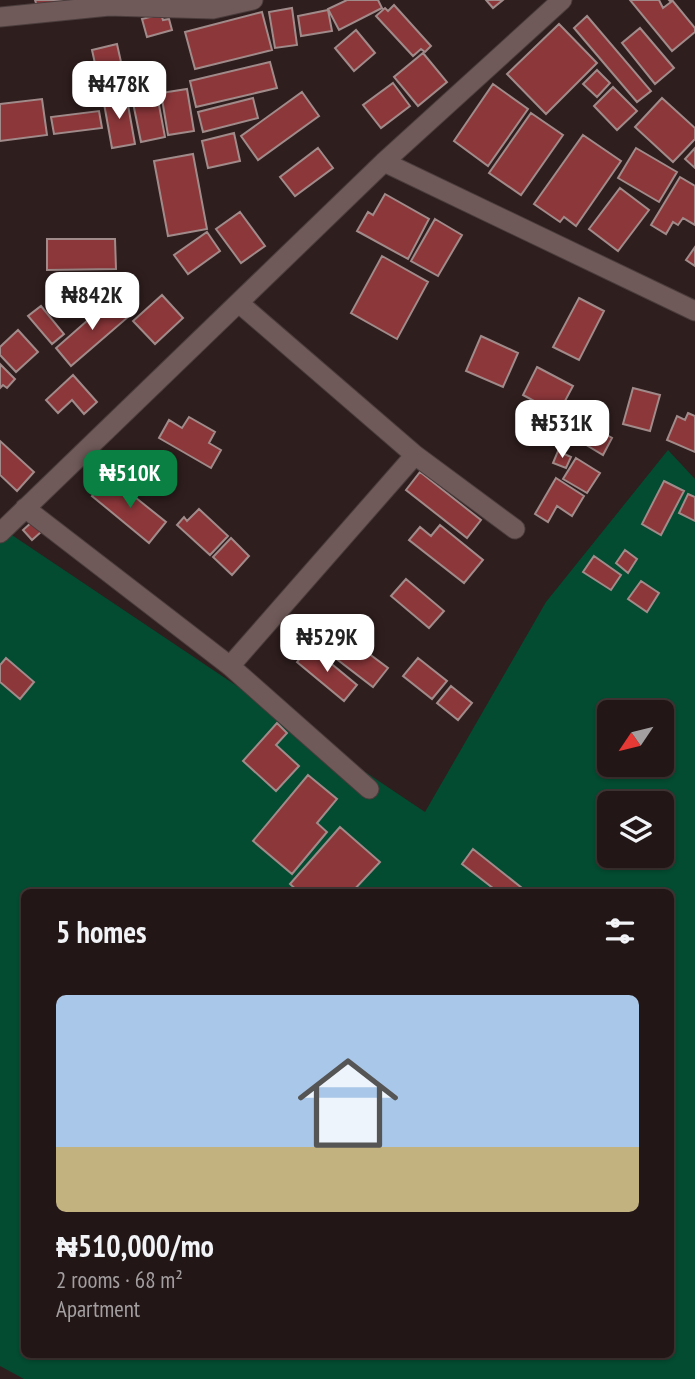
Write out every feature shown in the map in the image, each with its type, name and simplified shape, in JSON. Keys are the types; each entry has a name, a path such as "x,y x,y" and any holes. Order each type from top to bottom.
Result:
{"street":[{"path":"0,17 107,3 214,9 253,0"},
{"path":"0,533 384,162 562,0"},
{"path":"384,162 695,311"},
{"path":"239,303 415,455 515,528"},
{"path":"230,666 415,455"},
{"path":"25,508 230,666 369,789"}],"green space":[{"path":"668,450 695,479 695,1379 24,1379 0,1366 0,527 425,812 546,602"}],"building":[{"path":"35,0 71,0 37,6"},
{"path":"347,0 378,0 382,8 339,30 328,9"},
{"path":"486,0 503,0 493,8"},
{"path":"630,0 659,0 663,8 672,0 695,28 695,32 672,51"},
{"path":"394,5 431,46 425,52 421,49 413,56 376,16 385,8 388,11"},
{"path":"292,8 297,45 275,48 269,12"},
{"path":"328,10 332,31 301,36 298,16"},
{"path":"262,12 272,50 195,69 185,32"},
{"path":"161,14 163,20 169,19 172,30 147,37 142,19"},
{"path":"587,16 651,91 637,102 574,28"},
{"path":"559,24 597,63 546,114 507,74"},
{"path":"640,28 674,68 655,84 622,43"},
{"path":"356,30 375,53 354,71 335,48"},
{"path":"117,44 127,89 102,95 92,50"},
{"path":"423,53 447,82 418,106 394,77"},
{"path":"270,62 277,88 196,107 190,81"},
{"path":"597,70 610,83 597,97 583,84"},
{"path":"393,83 410,106 381,128 363,105"},
{"path":"493,84 528,109 488,166 454,141"},
{"path":"613,87 637,111 617,130 594,106"},
{"path":"156,89 165,137 141,142 131,93"},
{"path":"187,89 194,131 168,135 161,93"},
{"path":"302,92 319,116 258,160 241,136"},
{"path":"126,94 135,144 112,148 103,98"},
{"path":"253,98 258,118 203,132 198,112"},
{"path":"662,98 695,128 695,139 673,162 635,127"},
{"path":"42,99 47,135 0,141 0,104"},
{"path":"99,111 102,128 54,134 51,117"},
{"path":"531,113 563,135 521,195 489,173"},
{"path":"234,133 240,161 208,168 202,141"},
{"path":"583,135 621,161 576,226 564,217 560,222 534,204"},
{"path":"318,148 333,168 295,196 280,177"},
{"path":"636,148 677,172 659,202 618,178"},
{"path":"695,148 695,168 685,159"},
{"path":"193,154 207,229 168,236 154,161"},
{"path":"680,177 695,186 695,225 683,218 678,225 673,222 666,234 651,225"},
{"path":"620,188 649,210 618,251 589,229"},
{"path":"385,194 429,219 408,259 357,231 368,212 373,215"},
{"path":"240,212 265,246 241,263 216,229"},
{"path":"435,219 462,235 438,276 411,261"},
{"path":"207,232 220,251 188,274 174,255"},
{"path":"47,239 115,239 116,269 47,270"},
{"path":"695,247 695,266 686,260"},
{"path":"382,256 428,282 397,339 351,313"},
{"path":"162,295 183,318 155,344 133,321"},
{"path":"579,298 604,311 579,360 553,347"},
{"path":"112,299 128,317 71,366 56,348"},
{"path":"41,306 64,334 52,344 28,316"},
{"path":"18,330 38,352 16,372 0,355 0,347"},
{"path":"481,336 518,353 503,387 466,371"},
{"path":"0,364 15,379 7,388 3,385 0,388"},
{"path":"537,367 573,386 558,414 523,395"},
{"path":"73,375 97,402 84,414 72,400 58,413 46,400"},
{"path":"633,388 660,395 650,431 623,424"},
{"path":"688,413 695,416 695,452 667,440 677,416 685,420"},
{"path":"189,417 215,432 209,443 221,450 211,468 159,438 169,420 182,428"},
{"path":"582,421 612,438 603,455 573,437"},
{"path":"0,441 34,472 17,491 0,475"},
{"path":"558,451 571,457 566,468 553,463"},
{"path":"576,458 600,473 587,493 563,479"},
{"path":"420,472 481,520 467,538 406,490"},
{"path":"556,478 584,496 572,516 557,506 548,522 535,514"},
{"path":"115,481 166,522 149,543 92,496 103,483 109,488"},
{"path":"664,481 684,491 661,535 642,524"},
{"path":"688,494 695,497 695,521 679,513"},
{"path":"199,509 228,536 210,555 177,525 184,517 187,521"},
{"path":"32,522 41,532 32,540 23,530"},
{"path":"440,525 483,560 464,583 409,540 420,527 431,536"},
{"path":"231,538 249,556 232,575 213,557"},
{"path":"625,550 637,559 628,573 616,563"},
{"path":"594,556 621,575 611,590 583,572"},
{"path":"406,579 444,611 429,628 391,596"},
{"path":"641,581 659,593 647,612 628,599"},
{"path":"348,638 388,668 373,687 334,657"},
{"path":"310,646 357,685 344,701 297,662"},
{"path":"6,658 34,682 20,699 0,682 0,665"},
{"path":"418,658 447,681 432,699 403,676"},
{"path":"451,686 472,703 458,720 437,703"},
{"path":"277,723 287,733 276,745 299,766 276,791 243,761"},
{"path":"308,775 337,799 317,823 327,832 292,874 253,841"},
{"path":"340,827 380,862 355,889 296,889 290,884"},
{"path":"473,849 523,889 494,889 462,864"}]}
